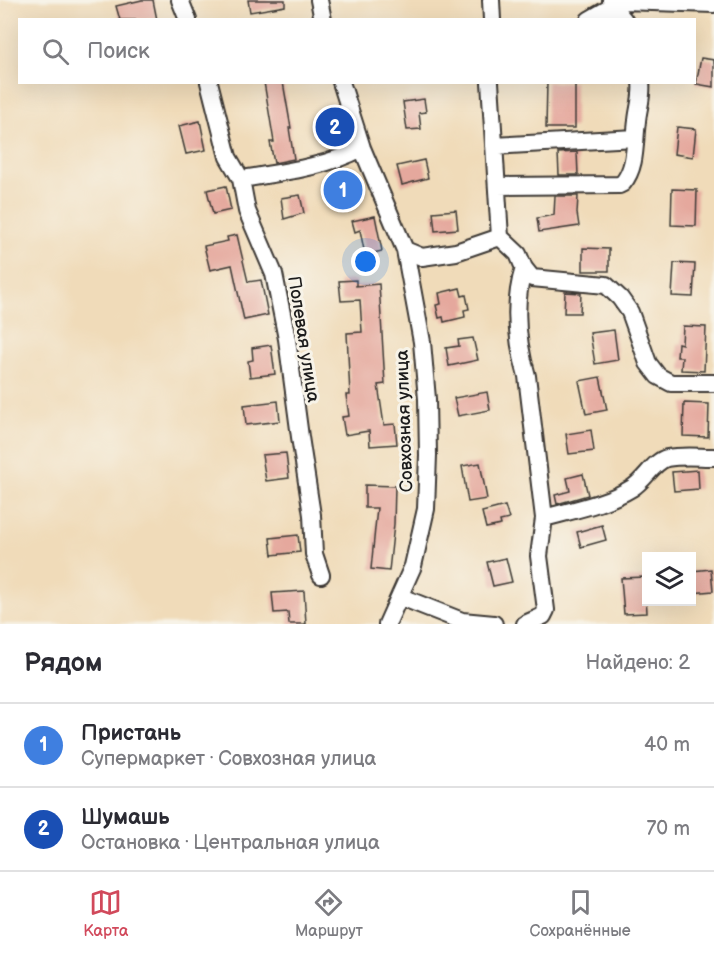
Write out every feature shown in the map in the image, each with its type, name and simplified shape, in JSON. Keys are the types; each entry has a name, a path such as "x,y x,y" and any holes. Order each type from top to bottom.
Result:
{"street":[{"path":"180,0 187,18"},
{"path":"319,0 323,18"},
{"path":"491,0 492,18"},
{"path":"592,18 611,3 622,1 714,4"},
{"path":"611,3 622,18"},
{"name":"Полевая улица","path":"210,84 228,157 242,179 247,211 274,274 285,328 312,515 314,554 321,575"},
{"name":"Совхозная улица","path":"342,84 362,148 405,250 422,342 427,399 426,509 413,566 387,624"},
{"path":"490,84 500,237 518,254 524,268 532,278 606,285 620,298 630,312 648,363 658,376 670,383 714,383"},
{"path":"497,192 619,185 627,179 634,157 641,84"},
{"path":"494,146 635,138"},
{"path":"242,179 322,165 362,148"},
{"path":"405,250 422,257 456,252 500,237"},
{"path":"524,268 520,283 518,321 544,518 539,556 546,610 543,616 525,624"},
{"path":"544,518 619,496 635,487 648,476 657,463 667,458 714,457"},
{"path":"401,597 462,621 494,624"}],"building":[{"path":"153,0 157,18 119,18 116,6"},
{"path":"248,0 285,0 285,6 250,12"},
{"path":"701,58 714,60 714,87 696,84"},
{"path":"264,84 283,84 294,159 274,163 270,142 274,142"},
{"path":"547,84 575,84 575,128 546,128"},
{"path":"424,99 426,112 419,113 421,129 407,130 403,102"},
{"path":"200,121 206,150 186,154 179,126"},
{"path":"677,127 696,129 693,157 674,154"},
{"path":"577,152 578,175 559,175 558,153"},
{"path":"424,160 428,178 402,185 397,166"},
{"path":"348,177 354,199 339,203 333,181"},
{"path":"226,186 231,210 213,214 207,190"},
{"path":"672,189 697,190 696,226 671,225"},
{"path":"300,195 304,213 284,219 281,198"},
{"path":"555,196 578,196 579,226 539,232 537,218 554,215"},
{"path":"456,210 458,229 435,231 433,212"},
{"path":"375,216 382,251 365,255 360,230 355,232 352,221"},
{"path":"237,235 248,282 261,280 268,315 244,320 232,265 210,270 204,246 228,241 227,237"},
{"path":"583,248 609,249 609,271 583,271"},
{"path":"674,263 695,264 693,297 672,296"},
{"path":"356,280 356,286 379,284 385,384 378,385 384,425 395,424 397,444 370,446 369,431 345,435 342,417 349,416 346,395 350,395 347,333 362,332 360,300 341,301 339,281"},
{"path":"460,288 462,296 466,295 469,309 464,310 465,317 444,322 443,317 439,318 436,305 441,304 439,293"},
{"path":"565,292 581,293 580,313 564,313"},
{"path":"683,326 706,327 704,371 681,370 682,357 677,357 678,343 682,344"},
{"path":"614,330 618,360 595,364 590,333"},
{"path":"473,338 478,360 449,366 446,348 459,346 458,340"},
{"path":"271,345 275,374 250,377 248,361 253,360 252,348"},
{"path":"600,377 607,410 586,414 579,381"},
{"path":"487,392 490,410 458,416 454,398"},
{"path":"278,401 280,421 246,425 244,405"},
{"path":"684,403 709,404 708,437 683,436"},
{"path":"591,430 594,451 569,454 566,434"},
{"path":"286,453 289,478 266,481 262,455"},
{"path":"480,463 487,499 468,502 462,466"},
{"path":"698,470 699,489 674,491 672,472"},
{"path":"583,474 588,495 557,504 555,495 570,491 567,478"},
{"path":"365,485 395,486 389,571 371,569 377,508 365,508"},
{"path":"505,506 509,519 500,521 501,525 486,528 482,512"},
{"path":"602,525 606,540 581,547 577,532"},
{"path":"298,535 300,552 272,555 270,538"},
{"path":"506,558 512,582 493,586 487,562"},
{"path":"711,569 713,591 696,593 696,571"},
{"path":"642,577 642,606 647,606 647,613 624,614 621,578"},
{"path":"304,591 306,624 289,624 288,612 274,613 272,593"}],"place":[{"name":"Шумашь","path":"335,127"},
{"name":"Пристань","path":"343,190"}]}
